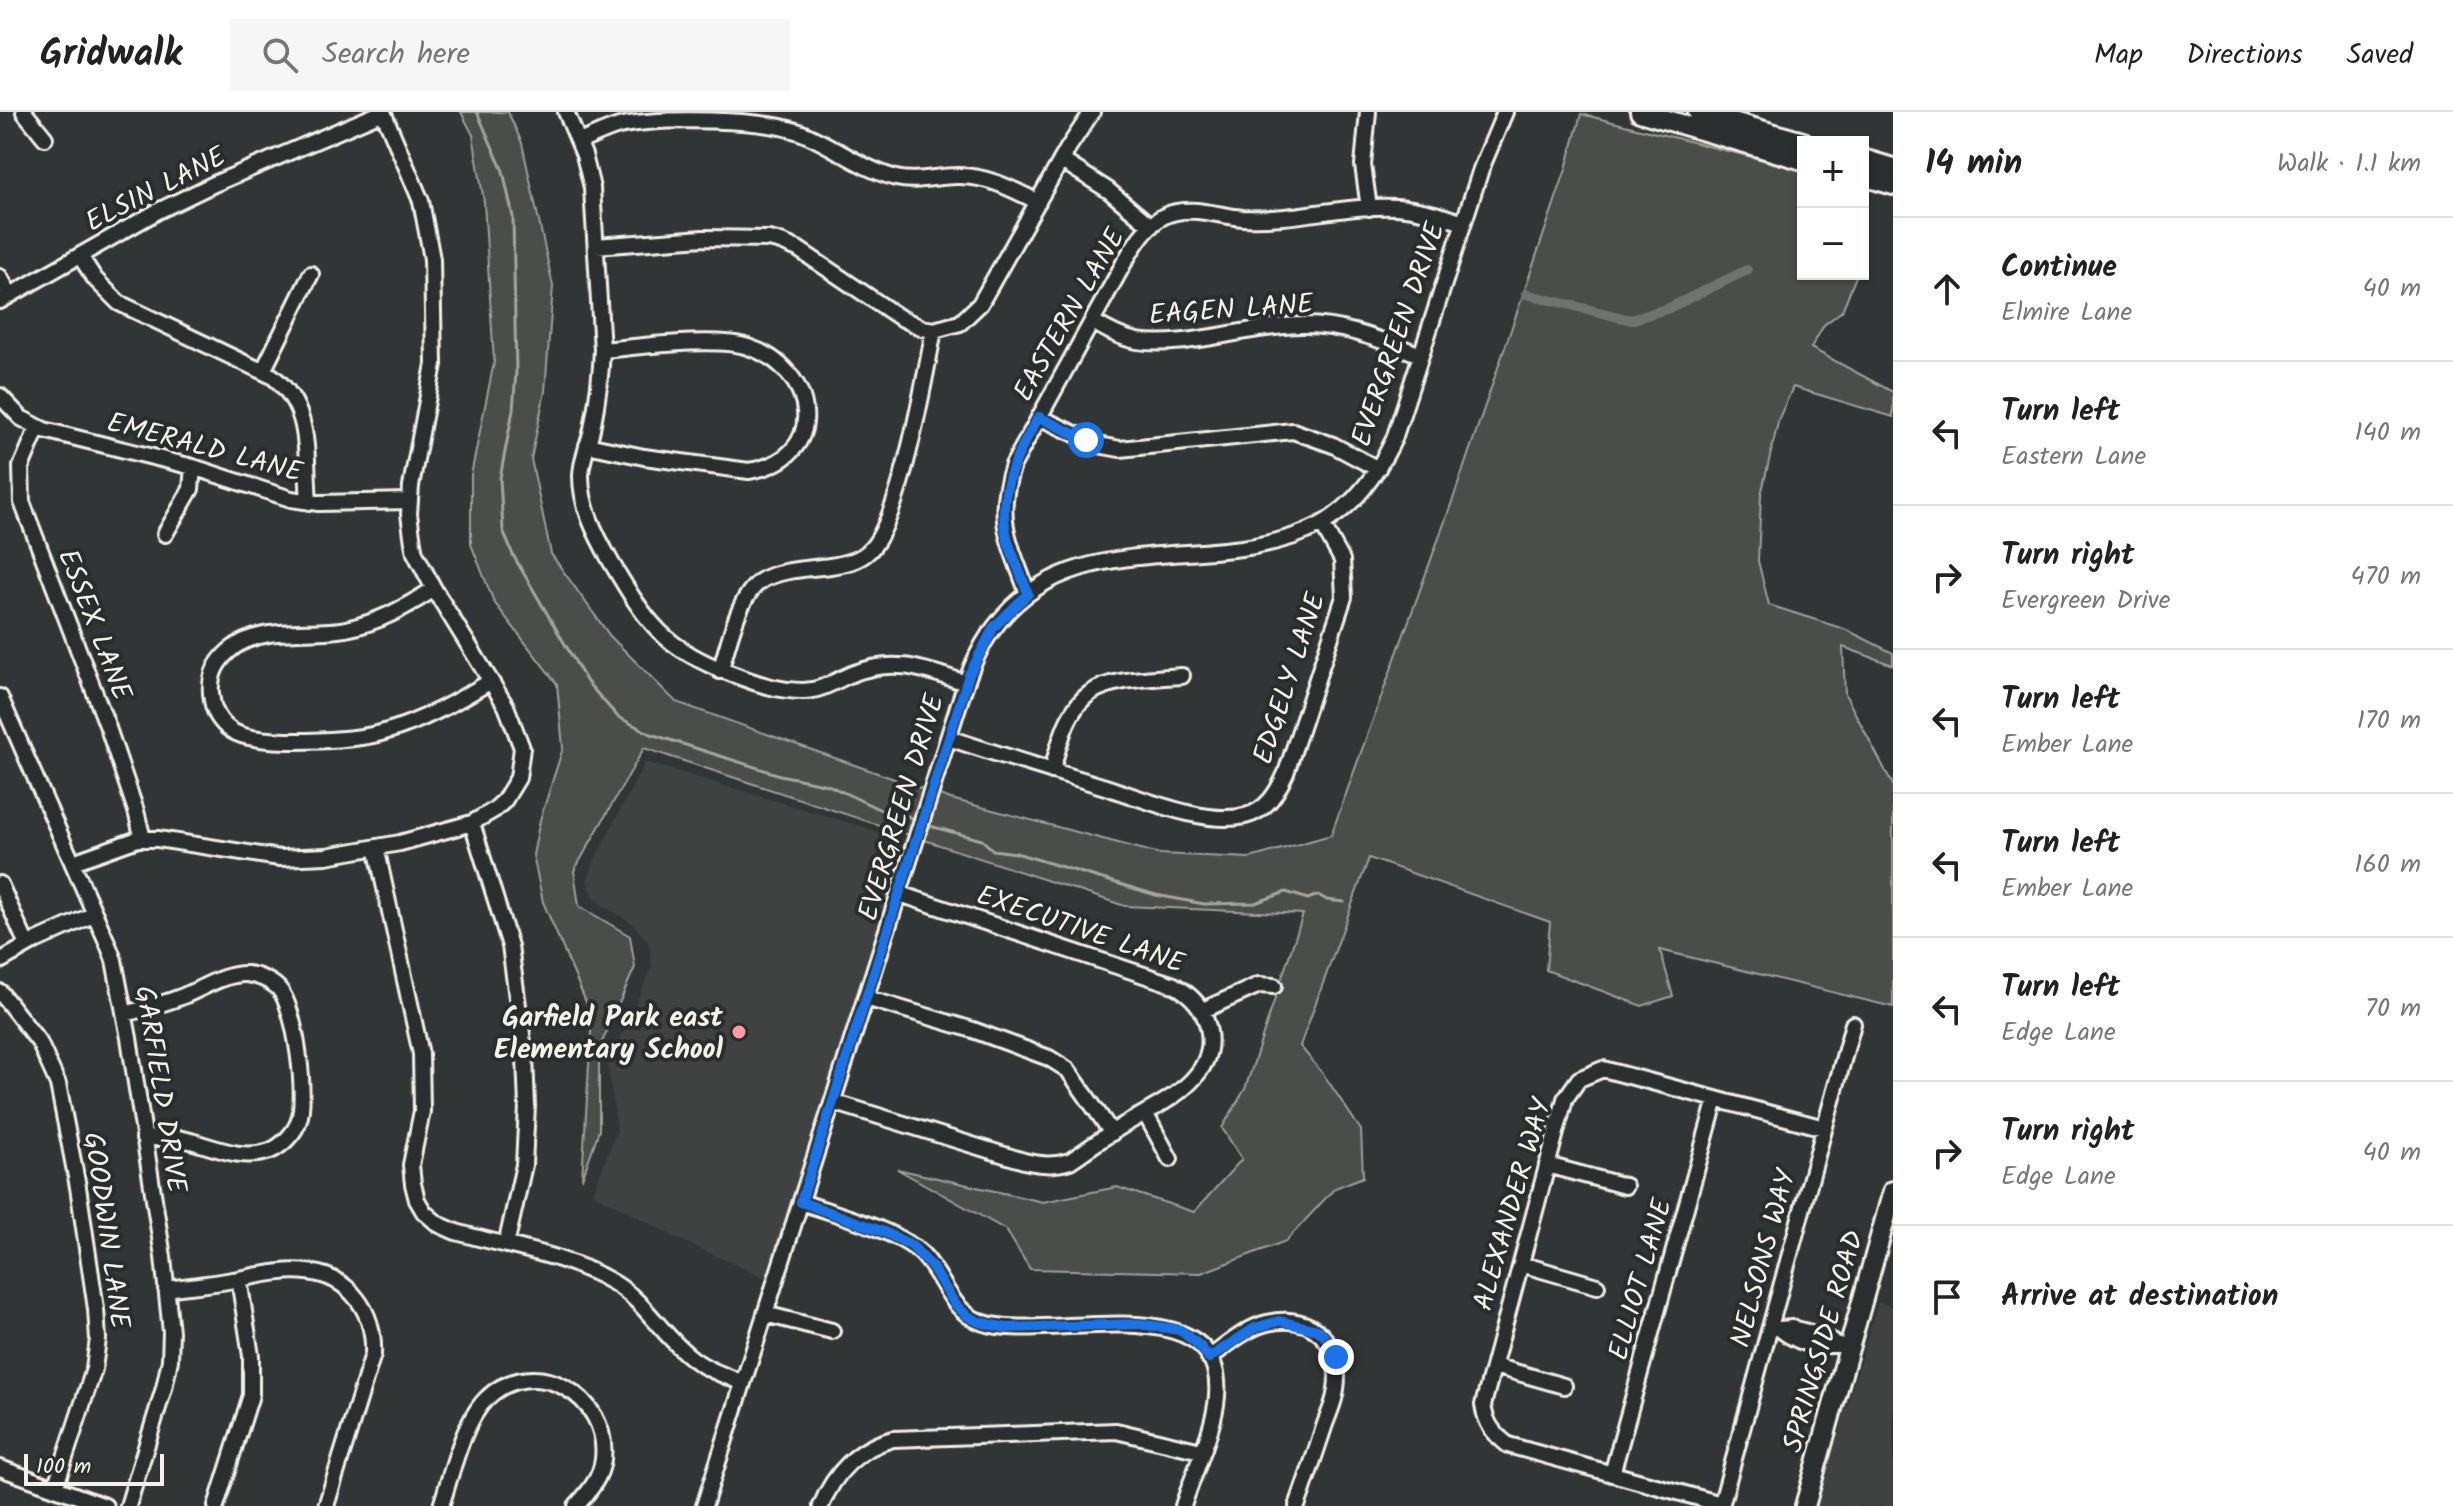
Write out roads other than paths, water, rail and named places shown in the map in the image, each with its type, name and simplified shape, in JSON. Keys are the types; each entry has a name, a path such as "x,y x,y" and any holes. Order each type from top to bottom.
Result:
{"main road":[{"path":"1640,112 1797,158"},
{"path":"1698,112 1797,140"},
{"path":"1869,161 1893,168"},
{"path":"1869,178 1893,185"},
{"name":"SPRINGSIDE ROAD","path":"1805,1506 1842,1346 1893,1191"}],"street":[{"path":"24,112 45,138"},
{"path":"73,862 143,839 296,859 376,847 472,823 504,801 518,778 522,748 506,706 415,553 410,501 434,364 432,259 421,201 383,112"},
{"name":"ELSIN LANE","path":"5,298 145,218 214,184 383,112"},
{"path":"566,112 579,142 592,188 602,350 581,476 584,504 595,532 642,612 677,649 720,671 762,686 815,691 854,673 894,664 921,668 966,683"},
{"path":"596,246 703,238 755,238 781,242 798,249 899,317 922,328 934,330 960,323 980,304 1061,160 1092,112"},
{"path":"1368,112 1363,165 1369,208"},
{"name":"EVERGREEN DRIVE","path":"704,1506 966,683 980,651 994,627 1028,594 1061,573 1077,567 1270,542 1322,524 1359,495 1394,439 1463,223 1505,112"},
{"path":"579,142 609,129 643,123 757,123 797,131 893,177 918,180 969,176 1006,185 1038,202"},
{"path":"1061,160 1108,190 1151,226"},
{"name":"EASTERN LANE","path":"1028,594 1008,539 1003,514 1013,465 1124,263 1151,226 1165,216 1190,211 1246,218 1276,218 1395,207 1423,211 1463,223"},
{"path":"80,256 102,288 119,303 263,371 290,392 303,415 309,502"},
{"path":"263,371 311,274"},
{"path":"0,277 5,298"},
{"name":"EAGEN LANE","path":"1092,321 1123,337 1149,342 1289,325 1333,327 1421,355"},
{"path":"720,671 737,618 747,597 763,579 851,562 863,557 879,539 890,516 902,475 934,330"},
{"path":"587,445 644,457 749,471 763,469 786,456 795,447 805,424 804,399 793,377 754,349 734,343 713,343 602,350"},
{"name":"EMERALD LANE","path":"0,396 12,410 38,427 193,467 291,499 309,502 410,501"},
{"path":"1039,417 1098,445 1120,449 1293,431 1319,439 1378,469"},
{"name":"ESSEX LANE","path":"38,427 21,467 22,502 107,725 143,839"},
{"path":"165,534 191,489 193,467"},
{"name":"EDGELY LANE","path":"949,738 1162,805 1206,815 1244,817 1265,806 1281,785 1291,761 1344,597 1342,560 1322,524"},
{"path":"434,589 398,612 356,627 269,634 238,644 222,658 211,677 211,698 219,718 235,732 257,739 379,734 430,716 491,681"},
{"path":"1052,771 1068,720 1089,692 1111,683 1182,676"},
{"name":"GARFIELD DRIVE","path":"0,697 114,960 125,1014 171,1332 170,1360 128,1506"},
{"path":"472,823 510,946 525,1057 527,1106 524,1165 506,1245"},
{"path":"376,847 421,1054 422,1111 411,1165 417,1200 424,1212 438,1224 456,1232 588,1269 615,1283 687,1355 743,1383"},
{"path":"0,884 27,945"},
{"name":"EXECUTIVE LANE","path":"833,1102 1011,1158 1048,1166 1070,1161 1179,1092 1197,1075 1207,1054 1209,1031 1196,1001 1163,980 900,894"},
{"path":"0,961 95,914"},
{"path":"125,1014 178,998 225,978 245,974 262,978 279,988 288,1005 302,1087 299,1121 290,1135 273,1150 253,1155 168,1137 144,1139"},
{"path":"1201,1011 1259,985 1274,986"},
{"name":"GOODWIN LANE","path":"0,992 39,1042 58,1084 78,1187 96,1309 98,1339 94,1369 55,1488"},
{"path":"866,998 973,1030 1049,1058 1068,1070 1112,1133"},
{"name":"NELSONS WAY","path":"1721,1505 1775,1328 1853,1024"},
{"name":"ALEXANDER WAY","path":"1612,1474 1508,1445 1495,1435 1485,1421 1483,1405 1565,1099 1579,1079 1603,1069 1824,1128"},
{"name":"ELLIOT LANE","path":"1612,1474 1716,1099"},
{"path":"1145,1113 1170,1159"},
{"path":"1547,1165 1625,1186"},
{"path":"801,1202 911,1245 932,1267 955,1304 979,1322 1006,1328 1139,1324 1180,1330 1209,1358 1214,1368 1217,1393 1212,1419 1183,1506"},
{"path":"1521,1264 1597,1286"},
{"path":"166,1289 306,1272 331,1277 351,1290 369,1321 373,1354 326,1506"},
{"path":"216,1506 251,1395 251,1356 239,1279"},
{"path":"765,1314 832,1331"},
{"path":"1209,1358 1265,1323 1279,1321 1304,1325 1318,1330 1325,1337 1336,1357 1336,1391 1297,1506"},
{"path":"1775,1328 1792,1328 1826,1337 1842,1346"},
{"path":"1494,1366 1564,1386"},
{"path":"441,1506 467,1430 478,1408 504,1387 537,1380 560,1384 579,1395 594,1415 602,1437 600,1470 576,1506"},
{"path":"821,1506 835,1478 851,1460 871,1447 893,1439 1116,1431 1201,1451"},
{"path":"0,1468 105,1506"},
{"path":"1612,1474 1721,1505"}],"waterway":[{"path":"477,112 503,171 513,217 516,372 513,410 500,478 503,530 513,555 587,682 618,717 651,734 780,775 828,785 883,811 902,813 915,820"},
{"path":"1526,294 1631,320 1669,308 1747,270"},
{"path":"926,825 982,840 993,850 1016,853 1156,895 1204,904 1255,903 1286,892 1308,899 1318,895 1327,900 1344,902"}],"place":[{"name":"Garfield Park east Elementary School","path":"739,1032"}]}
